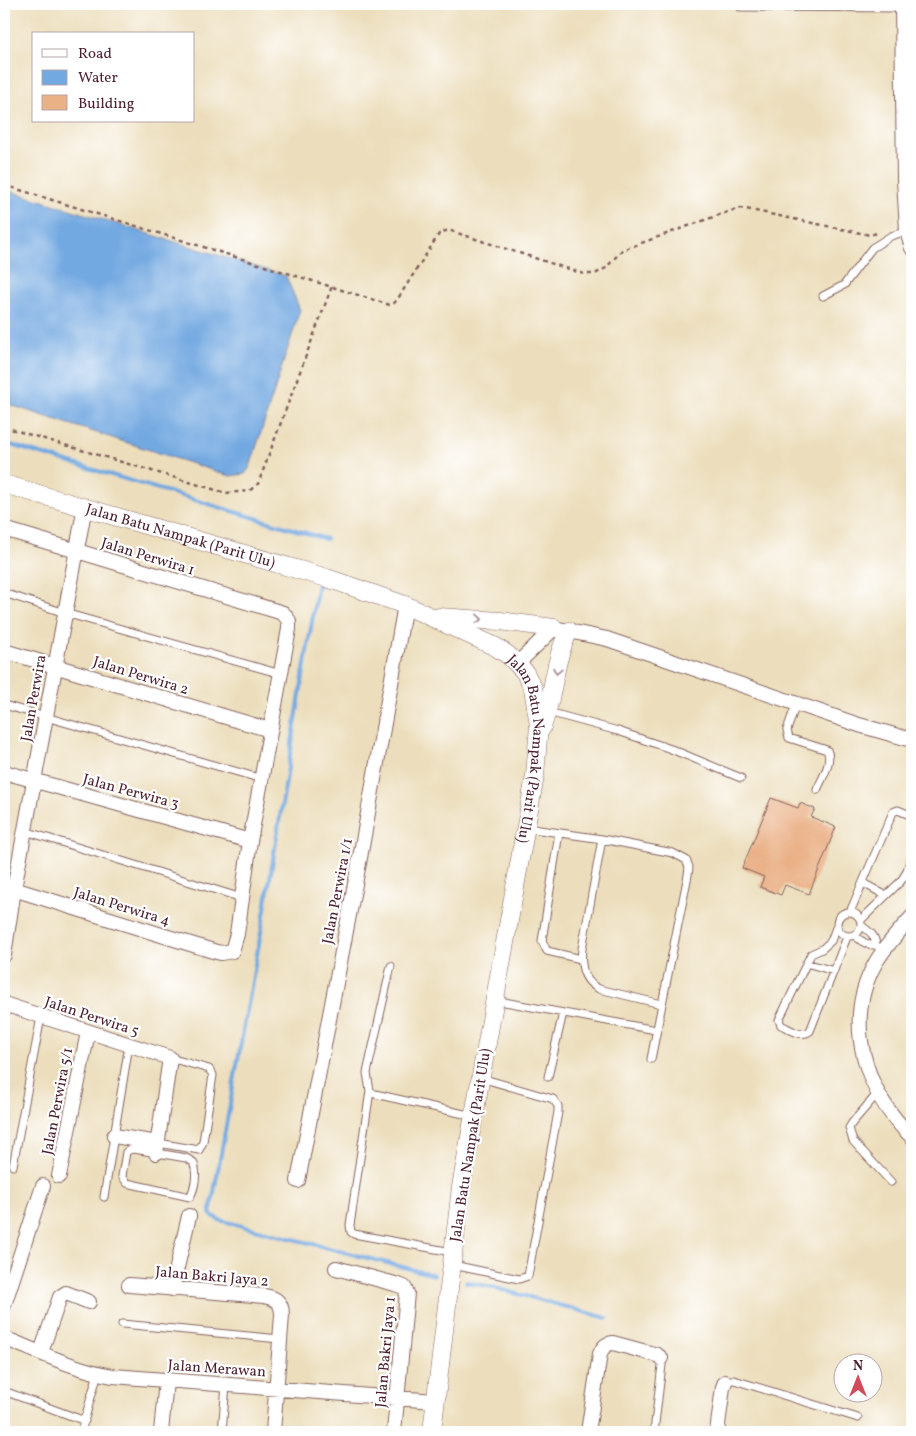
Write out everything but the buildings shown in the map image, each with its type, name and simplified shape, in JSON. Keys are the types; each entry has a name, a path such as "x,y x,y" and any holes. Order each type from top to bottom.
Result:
{"street":[{"path":"906,6 902,111 907,231 912,248"},
{"name":"Jalan Batu Nampak (Parit Ulu)","path":"4,484 85,506 327,578 405,605 496,647 524,671 533,688 539,725 534,776 461,1186 432,1432"},
{"name":"Jalan Perwira","path":"4,955 9,888 25,832 85,506"},
{"name":"Jalan Perwira 1","path":"4,529 283,613 289,621 289,629 281,674"},
{"name":"Jalan Perwira 1/1","path":"298,1181 360,858 405,605"},
{"path":"431,616 465,617 561,630 607,639 859,725 912,740"},
{"path":"517,664 561,630"},
{"path":"538,739 548,712 561,648 561,630"},
{"name":"Jalan Perwira 2","path":"4,651 270,730"},
{"path":"242,898 250,841 281,674"},
{"name":"Jalan Perwira 3","path":"4,772 250,841"},
{"name":"Jalan Perwira 4","path":"9,888 221,953 232,951 237,934 242,898"},
{"path":"912,917 880,949 866,983 860,1008 859,1030 863,1057 881,1101 912,1137"},
{"name":"Jalan Perwira 5","path":"4,1004 170,1058"},
{"name":"Jalan Perwira 5/1","path":"59,1176 88,1032"},
{"path":"114,1136 157,1148 170,1058"},
{"path":"4,1306 44,1186"},
{"path":"172,1289 189,1216"},
{"name":"Jalan Bakri Jaya 1","path":"336,1268 396,1284 404,1287 407,1293 394,1432"},
{"name":"Jalan Bakri Jaya 2","path":"129,1285 274,1298 279,1302 282,1309 281,1339 274,1432"},
{"path":"40,1352 62,1294 66,1293 89,1302"},
{"name":"Jalan Merawan","path":"4,1338 98,1373 166,1381 435,1401"},
{"path":"588,1432 602,1347 613,1343 662,1358"},
{"path":"162,1432 166,1381"},
{"path":"717,1432 725,1382"}],"lane":[{"path":"740,7 906,6"},
{"path":"823,296 844,286 872,248 891,236 907,231"},
{"path":"4,593 65,613 281,674"},
{"path":"796,704 787,730 789,738 827,750 829,754 829,761 818,790"},
{"path":"4,705 262,779"},
{"path":"548,712 618,731 741,778"},
{"path":"850,912 893,812 898,810 912,816"},
{"path":"525,828 602,839 672,854 686,860 689,867 651,1059"},
{"path":"25,832 242,898"},
{"path":"559,833 542,941 547,951 581,959"},
{"path":"602,839 581,959 584,973 593,986 610,992 662,1004"},
{"path":"837,925 838,930 847,937 855,936 859,932 861,923 885,895 904,877 912,856"},
{"path":"863,883 885,895"},
{"path":"847,937 810,1031 802,1034 781,1025 780,1020 811,954 831,941 840,916 850,912 855,913 861,923 873,934 880,949"},
{"path":"855,936 864,943 880,949"},
{"path":"806,964 834,971"},
{"path":"391,966 367,1073 370,1091 350,1225 351,1232 519,1279 528,1276 558,1106 552,1099 480,1078"},
{"path":"494,1000 656,1030"},
{"path":"548,1077 563,1013"},
{"path":"13,1166 41,1017"},
{"path":"104,1196 130,1045"},
{"path":"157,1148 193,1162 196,1171 190,1196 132,1184 124,1181 122,1176 128,1150 157,1148 199,1150 213,1075 209,1069 170,1058"},
{"path":"370,1091 375,1094 473,1116"},
{"path":"878,1093 849,1128 852,1141 891,1182"},
{"path":"122,1324 281,1339"},
{"path":"654,1432 662,1358"},
{"path":"81,1432 98,1373"},
{"path":"725,1382 734,1380 858,1418"},
{"path":"222,1432 226,1385"},
{"path":"4,1391 85,1421"}],"path":[{"path":"4,185 390,305 393,304 439,234 448,230 584,274 595,274 606,268 622,250 730,210 741,208 870,235 879,232"},
{"path":"4,427 226,493 249,491 258,484 332,286"}],"water":[{"path":"4,189 286,276 300,310 250,467 245,474 230,476 4,403"}],"waterway":[{"path":"4,443 326,539"},
{"path":"318,584 263,921 210,1214 219,1220 434,1275"},
{"path":"466,1282 492,1287 607,1318"}]}
